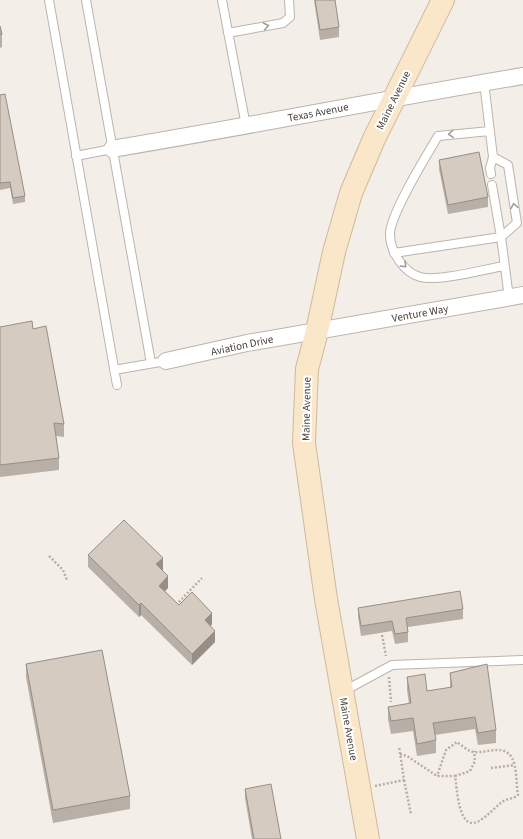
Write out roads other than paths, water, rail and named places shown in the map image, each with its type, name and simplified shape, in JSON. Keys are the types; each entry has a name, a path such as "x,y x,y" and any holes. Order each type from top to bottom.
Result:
{"main road":[{"name":"Maine Avenue","path":"368,839 326,598 304,443 307,369 318,331 334,252 351,193 394,97 443,0"}],"street":[{"name":"Texas Avenue","path":"112,149 246,126 394,97 523,76"},
{"name":"Venture Way","path":"318,331 516,296"},
{"name":"Aviation Drive","path":"158,362 247,343 318,331"}],"lane":[{"path":"48,0 117,385"},
{"path":"86,0 112,149 158,362 114,370"},
{"path":"222,0 246,126"},
{"path":"228,33 283,22 290,17 289,0"},
{"path":"484,82 493,157 490,168 491,174"},
{"path":"490,131 438,136 395,217 390,234 394,253 402,265 420,277 436,278 504,266"},
{"path":"76,156 112,149"},
{"path":"394,253 501,237 517,223 508,164 493,157"},
{"path":"492,185 501,237 504,266 516,296"},
{"path":"342,692 392,665 523,660"}]}
